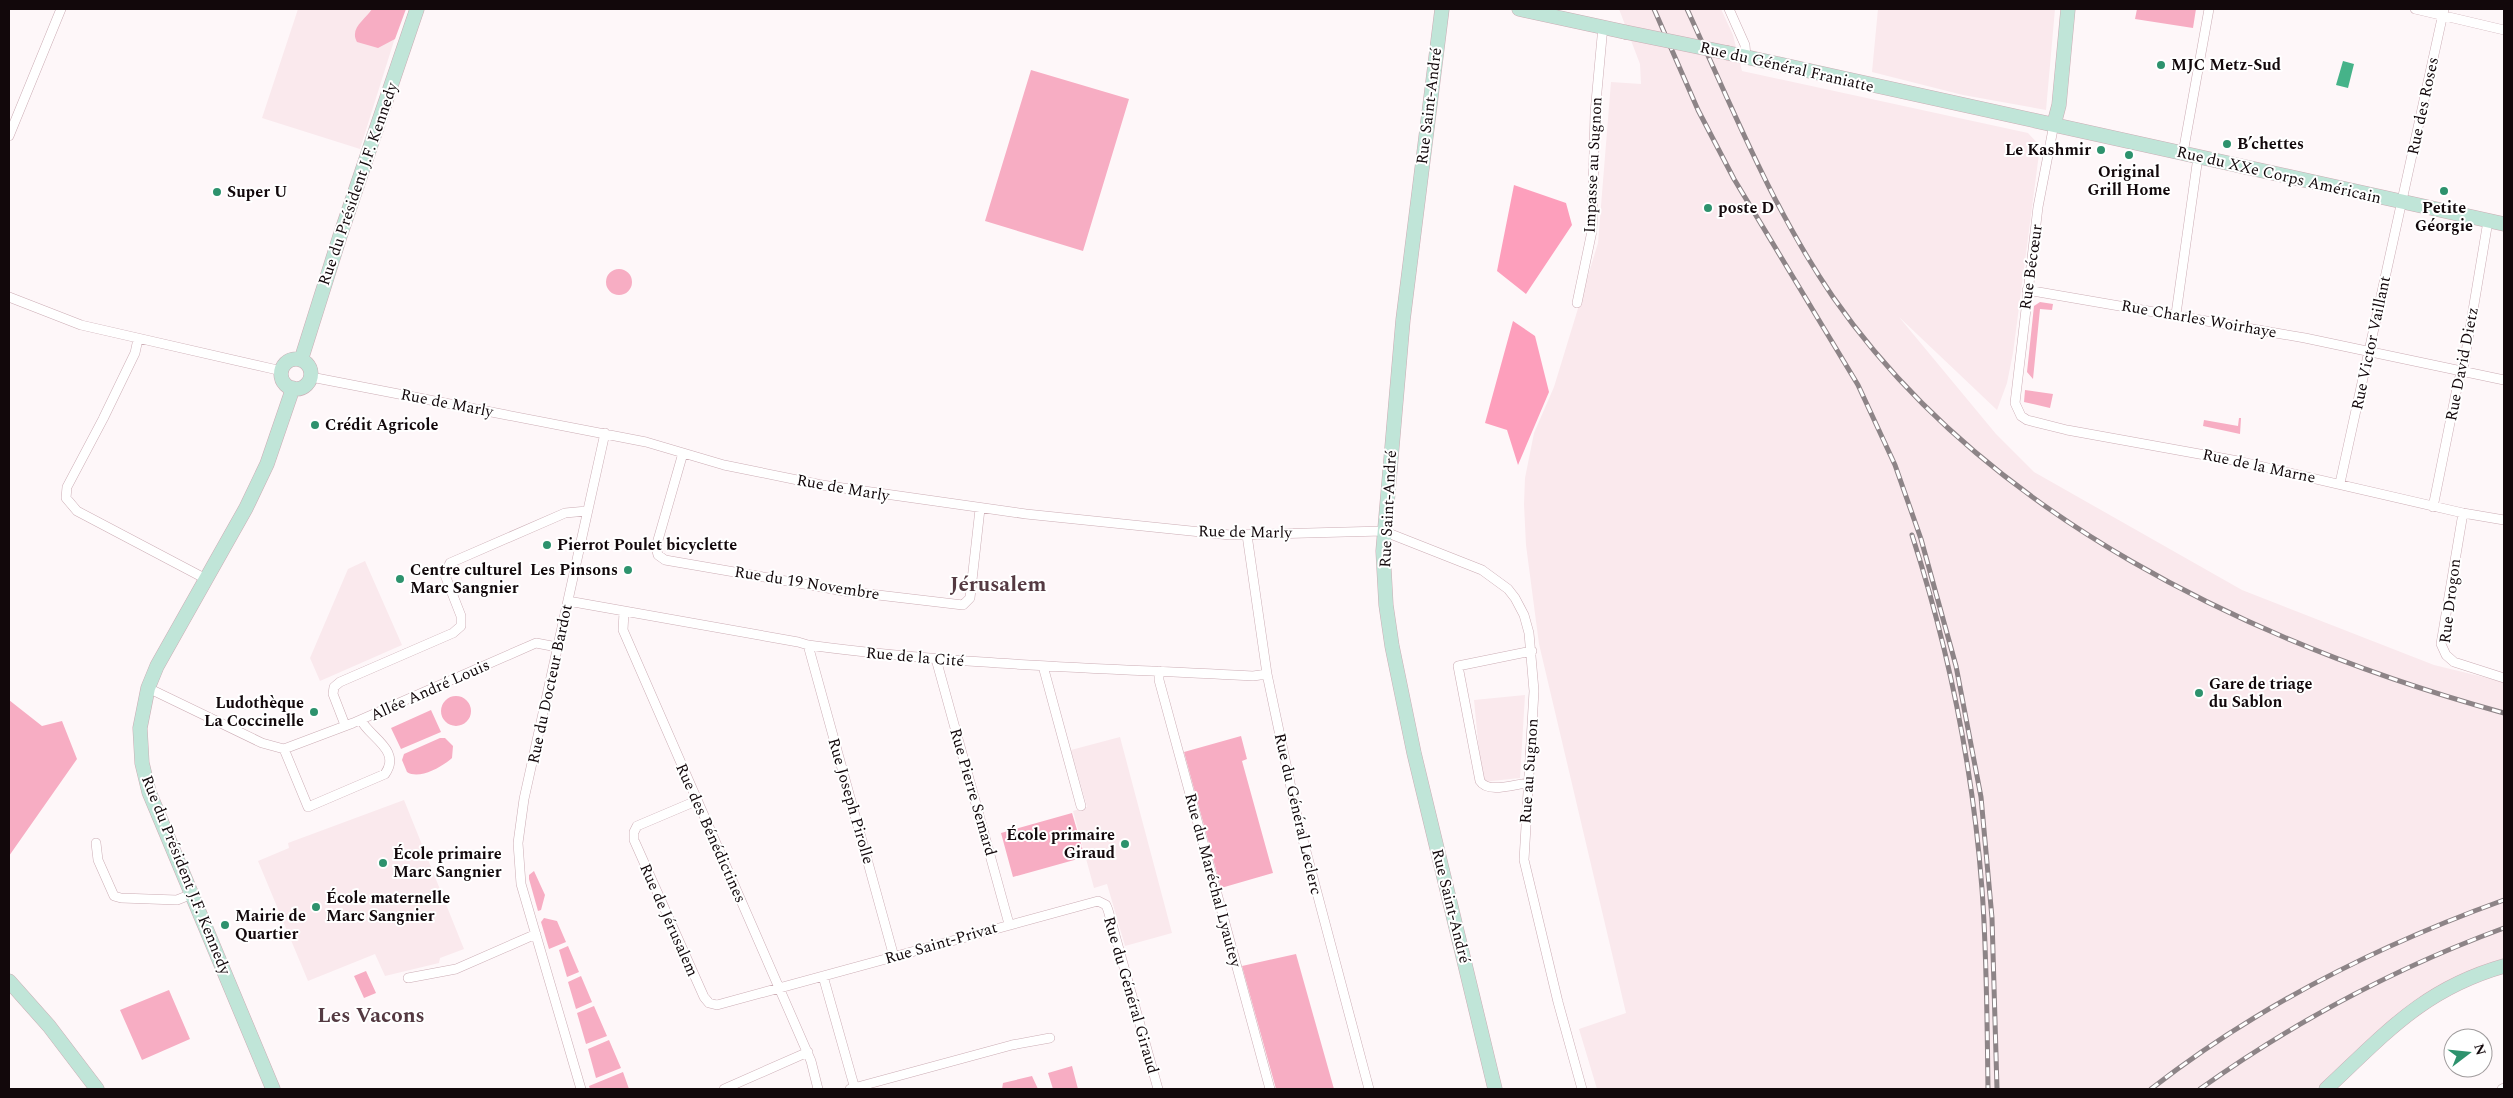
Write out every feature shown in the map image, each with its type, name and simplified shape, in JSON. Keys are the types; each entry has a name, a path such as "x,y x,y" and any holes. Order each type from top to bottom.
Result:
{"street":[{"path":"9,136 61,9"},
{"name":"Rue du Président J.F. Kennedy","path":"301,360 340,236 417,9"},
{"name":"Rue Saint-André","path":"1442,9 1403,320 1383,531 1386,605 1392,646 1428,814 1496,1089"},
{"name":"Rue du Général Franiatte","path":"1520,9 1544,11 1625,32 2054,124"},
{"path":"2054,124 2059,105 2068,9"},
{"path":"2183,153 2208,9"},
{"path":"2415,9 2443,12 2504,30"},
{"path":"1729,10 1745,45 1746,57"},
{"name":"Rue des Roses","path":"2402,202 2443,12"},
{"name":"Impasse au Sugnon","path":"1577,303 1592,231 1595,113 1603,26"},
{"name":"Rue du XXe Corps Américain","path":"2054,124 2504,224"},
{"name":"Rue Bécœur","path":"2017,410 2015,395 2038,207 2054,124"},
{"path":"2176,314 2198,157"},
{"name":"Rue Victor Vaillant","path":"2340,484 2371,351 2402,202"},
{"name":"Rue David Dietz","path":"2433,507 2462,371 2488,221"},
{"name":"Rue Charles Woirhaye","path":"2028,290 2176,314 2371,351 2504,380"},
{"path":"9,296 65,319 138,339 282,371"},
{"path":"138,339 135,353 67,487 66,498 77,511 206,579"},
{"path":"301,360 309,367 311,377 304,386 293,388 284,382 282,371 289,361 301,360"},
{"name":"Rue de Marly","path":"311,377 604,433 724,465 822,486 980,509 1083,521 1247,535 1383,531"},
{"name":"Rue du Président J.F. Kennedy","path":"273,1089 149,792 142,763 140,728 148,688 157,666 246,508 267,464 293,388"},
{"name":"Rue de la Marne","path":"2017,410 2027,420 2067,430 2109,439 2200,453 2463,514 2504,520"},
{"name":"Rue du Docteur Bardot","path":"581,1089 521,884 518,842 523,804 604,433"},
{"name":"Rue du 19 Novembre","path":"683,453 656,547 658,555 665,560 844,591 963,605 970,598 980,509"},
{"path":"346,725 333,694 334,687 347,679 453,633 461,626 461,616 446,575 450,563 565,513 587,512"},
{"name":"Rue Drogon","path":"2463,514 2441,644 2446,655 2454,662 2502,677"},
{"name":"Rue au Sugnon","path":"1383,531 1468,564 1495,578 1515,598 1524,615 1532,651 1534,691 1524,850 1526,870 1582,1089"},
{"name":"Rue du Général Leclerc","path":"1247,535 1267,674 1298,821 1369,1089"},
{"name":"Rue de la Cité","path":"568,601 808,645 888,656 1253,676 1267,674"},
{"name":"Rue des Bénédictines","path":"624,612 624,630 696,801 808,1052 818,1089"},
{"name":"Allée André Louis","path":"284,749 308,807 385,774 390,768 389,757 381,740 366,728 361,720 536,643 558,647"},
{"name":"Rue Joseph Pirolle","path":"808,645 894,957"},
{"path":"1528,783 1490,788 1482,785 1458,666 1532,651"},
{"name":"Rue Pierre Semard","path":"936,659 1009,924"},
{"path":"1044,666 1081,806"},
{"name":"Rue du Maréchal Lyautey","path":"1159,671 1159,680 1270,1089"},
{"path":"148,688 262,743 284,749 361,720"},
{"name":"Rue de Jérusalem","path":"696,801 637,826 634,832 634,840 704,997 709,1003 717,1004 780,988"},
{"path":"96,843 98,860 114,896 121,898 177,900 192,894"},
{"name":"Rue Saint-Privat","path":"780,988 1009,924 1098,901 1103,902"},
{"name":"Rue du Général Giraud","path":"1103,902 1108,910 1158,1089"},
{"path":"408,978 425,976 456,968 536,934"},
{"path":"2326,1089 2406,1015 2435,994 2470,977 2504,966"},
{"path":"823,976 853,1089 1012,1045 1050,1038"},
{"path":"9,981 49,1026 97,1089"},
{"path":"724,1089 808,1052"}],"shaded area":[{"path":"298,9 404,9 360,149 262,118"},
{"path":"372,9 406,9 395,39 378,48 357,42 355,37 359,24"},
{"path":"1619,9 1721,9 1733,35 1742,71 2028,133 2040,146 2013,353 2007,383 1997,410 1899,317 1996,434 2034,472 2242,590 2434,665 2504,682 2504,962 2394,1016 2316,1089 1597,1089 1579,1029 1626,1013 1539,644 1526,545 1524,504 1525,478 1534,433 1554,387 1598,243 1611,82 1641,84 1640,64"},
{"path":"1878,9 2055,9 2046,110 1963,95 1872,72"},
{"path":"2137,9 2196,9 2193,28 2135,19"},
{"path":"2343,61 2354,64 2348,88 2336,85"},
{"path":"1031,70 1129,99 1083,251 985,221"},
{"path":"1514,185 1566,203 1572,225 1526,294 1497,271"},
{"path":"619,269 628,273 632,282 628,291 619,295 610,291 606,282 610,273"},
{"path":"2040,302 2053,304 2052,310 2040,309 2033,379 2027,372 2034,306"},
{"path":"1513,321 1535,336 1549,392 1518,465 1507,430 1485,423"},
{"path":"2025,390 2053,394 2050,408 2024,402"},
{"path":"2239,418 2241,418 2240,434 2203,426 2204,420 2238,426"},
{"path":"365,561 402,645 320,681 310,658 348,569"},
{"path":"1525,695 1520,778 1482,782 1474,700"},
{"path":"456,696 467,700 471,711 467,722 456,726 445,722 441,711 445,700"},
{"path":"9,700 42,726 62,721 77,759 9,856"},
{"path":"431,710 441,732 401,749 391,728"},
{"path":"1241,736 1247,759 1242,761 1273,873 1221,888 1184,752"},
{"path":"1120,737 1172,933 1125,946 1107,884 1094,888 1073,811 1087,807 1071,750"},
{"path":"440,738 445,738 453,746 452,758 437,768 424,773 412,774 407,772 402,760 404,754"},
{"path":"404,800 464,949 440,958 439,963 385,976 375,954 308,981 258,861 289,848 288,843"},
{"path":"1072,813 1085,857 1013,877 1001,833"},
{"path":"534,871 545,895 541,910 538,911 529,879 529,875"},
{"path":"544,918 557,921 566,942 549,949 541,922"},
{"path":"568,946 579,972 567,977 559,950"},
{"path":"1296,954 1334,1089 1276,1089 1242,966"},
{"path":"366,971 376,993 364,998 354,976"},
{"path":"581,976 592,1002 576,1009 568,982"},
{"path":"169,990 190,1039 142,1060 120,1010"},
{"path":"594,1006 607,1036 586,1044 577,1013"},
{"path":"609,1040 621,1068 596,1078 588,1049"},
{"path":"1072,1066 1078,1089 1053,1089 1048,1073"},
{"path":"623,1072 629,1089 590,1089 589,1086"},
{"path":"1032,1076 1038,1089 1002,1089 1003,1083"}],"railway":[{"path":"1654,9 1698,110 1734,179 1858,385 1895,465 1921,539 1956,666 1981,797 1992,918 1997,1089"},
{"path":"1687,9 1772,193 1811,263 1833,297 1895,375 1967,445 2046,507 2131,561 2221,609 2315,650 2409,684 2504,713"},
{"path":"1912,535 1948,666 1966,755 1978,844 1984,914 1988,1089"},
{"path":"2151,1089 2233,1031 2320,981 2411,937 2504,900"},
{"path":"2200,1089 2272,1041 2346,998 2424,961 2504,928"}],"place":[{"name":"MJC Metz-Sud","path":"2161,65"},
{"name":"B’chettes","path":"2227,144"},
{"name":"Le Kashmir","path":"2101,150"},
{"name":"Original Grill Home","path":"2129,155"},
{"name":"Petite Géorgie","path":"2444,191"},
{"name":"Super U","path":"217,192"},
{"name":"poste D","path":"1708,208"},
{"name":"Crédit Agricole","path":"315,425"},
{"name":"Pierrot Poulet bicyclette","path":"547,545"},
{"name":"Les Pinsons","path":"628,570"},
{"name":"Centre culturel Marc Sangnier","path":"400,579"},
{"name":"Gare de triage du Sablon","path":"2199,693"},
{"name":"Ludothèque La Coccinelle","path":"314,712"},
{"name":"École primaire Giraud","path":"1125,844"},
{"name":"École primaire Marc Sangnier","path":"383,863"},
{"name":"École maternelle Marc Sangnier","path":"316,907"},
{"name":"Mairie de Quartier","path":"225,925"}],"district":[{"name":"Jérusalem","path":"998,585"},
{"name":"Les Vacons","path":"371,1016"}]}
